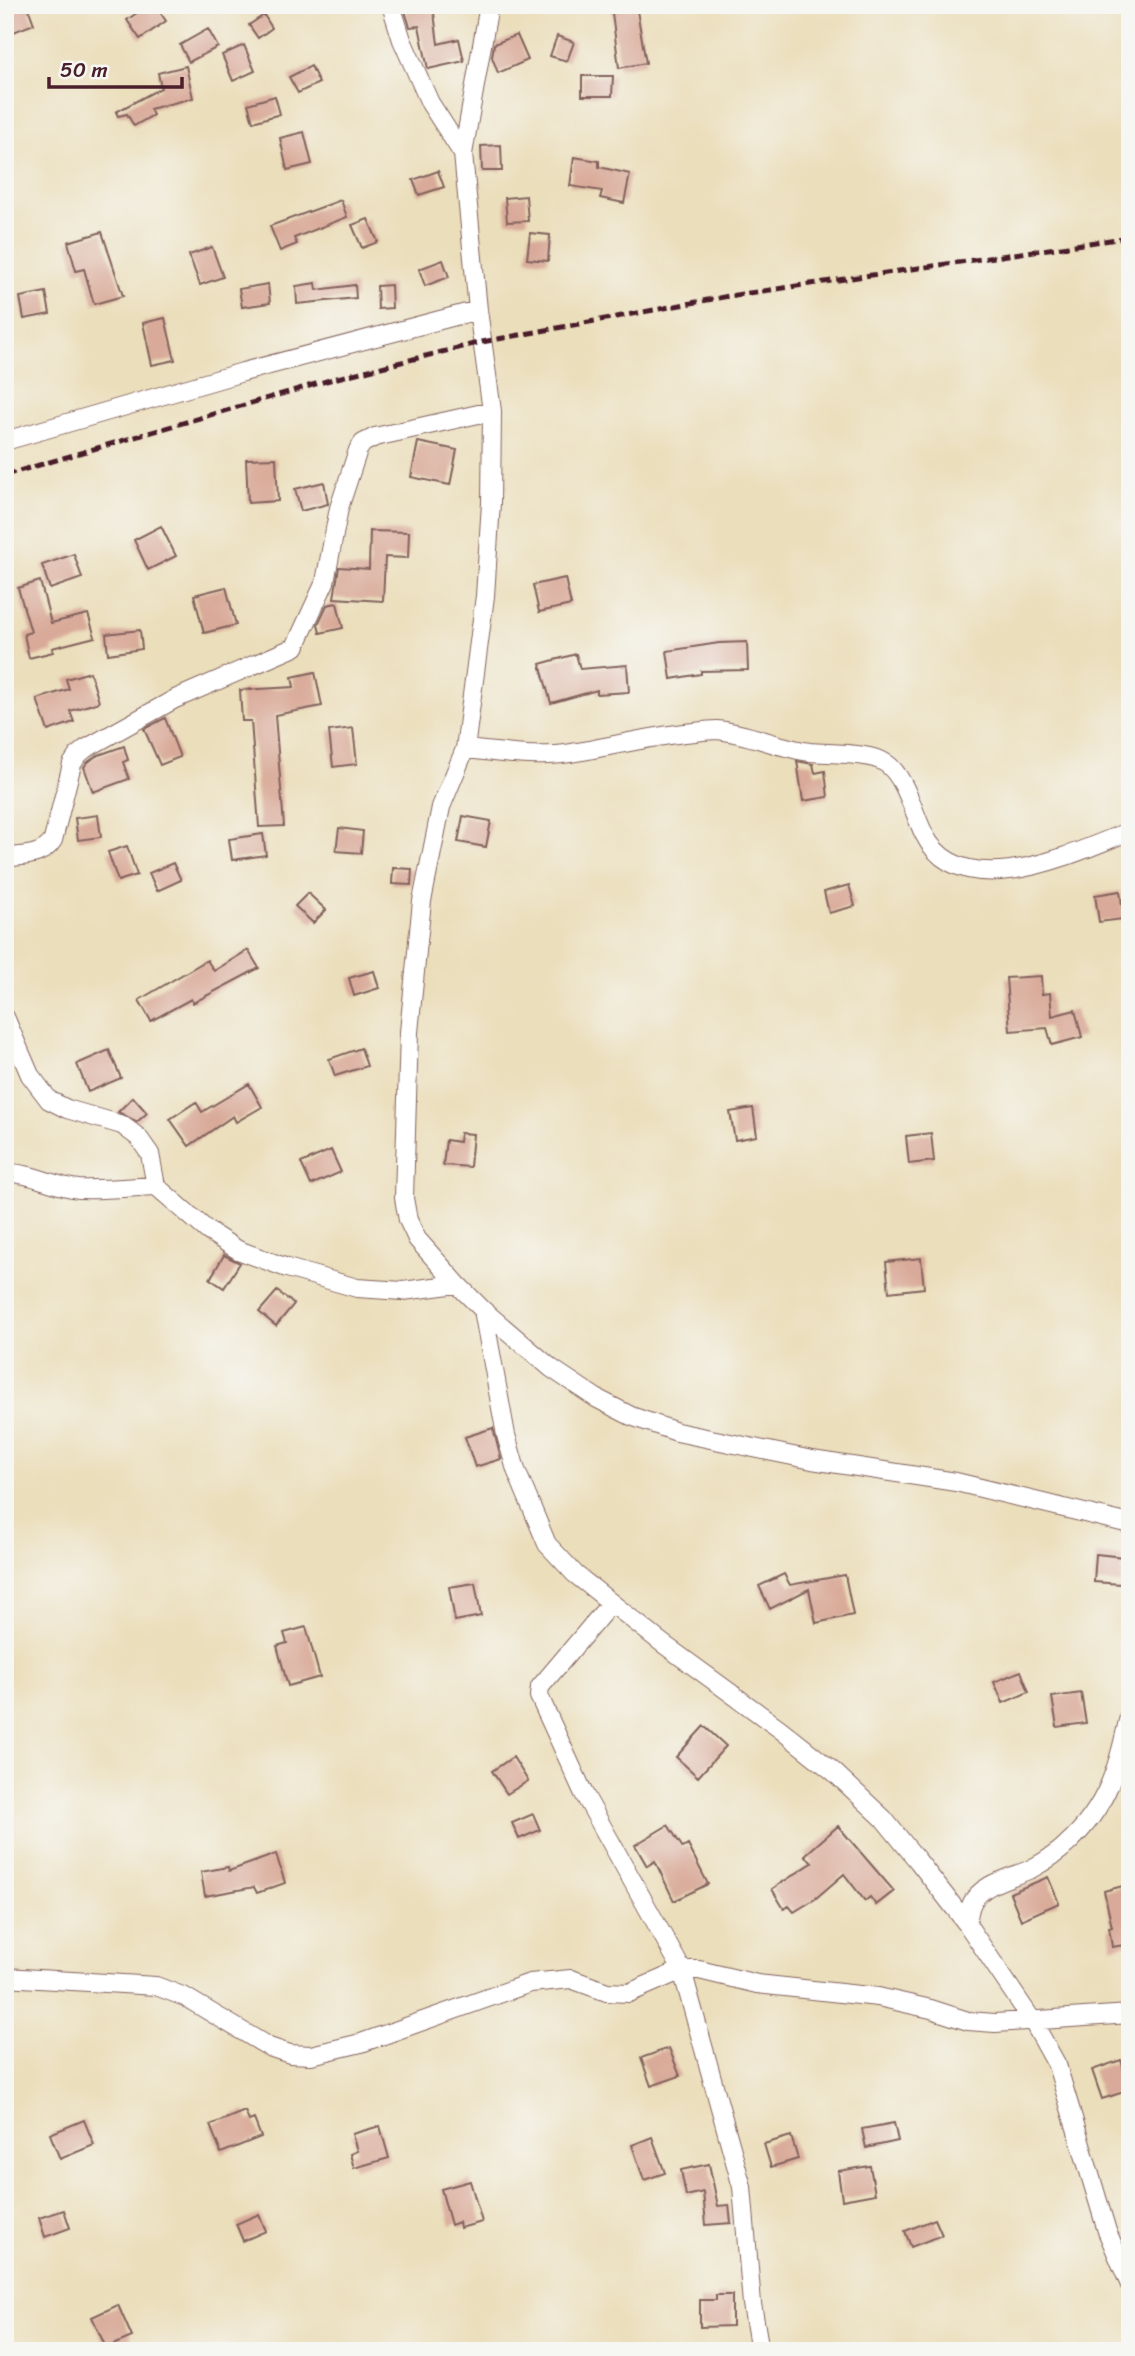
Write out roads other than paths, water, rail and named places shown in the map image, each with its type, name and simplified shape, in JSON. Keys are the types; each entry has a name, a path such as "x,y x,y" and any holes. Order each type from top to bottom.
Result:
{"street":[{"path":"391,5 402,40 430,103 463,154"},
{"path":"489,5 463,154 478,310 492,411 491,503 485,596 465,749 441,807 422,901 409,1032 404,1198 408,1220 416,1239 483,1310 551,1368 596,1398 631,1416 677,1432 812,1460 956,1482 1130,1524"},
{"path":"5,441 243,372 478,310"},
{"path":"5,858 39,853 49,846 53,840 72,764 85,749 175,699 295,647 325,582 339,508 358,450 363,443 375,437 492,411"},
{"path":"465,749 554,755 661,736 715,730 806,751 876,758 888,764 899,777 925,836 935,851 959,867 981,871 1014,870 1055,860 1130,831"},
{"path":"5,1017 30,1074 49,1100 67,1109 122,1125 138,1137 150,1154 156,1186 208,1231 238,1250 357,1289 403,1291 457,1284"},
{"path":"5,1173 22,1173 50,1184 79,1189 156,1186"},
{"path":"483,1310 506,1435 516,1470 547,1544 561,1562 611,1603 834,1772 883,1818 967,1924 1032,2020 1057,2065 1107,2231 1130,2285"},
{"path":"611,1603 540,1687 539,1696 584,1794 682,1969 742,2187 752,2304 760,2351"},
{"path":"967,1924 970,1905 977,1895 986,1888 1033,1868 1066,1846 1095,1812 1118,1768 1130,1712"},
{"path":"5,1977 156,1986 185,1997 269,2048 290,2054 311,2055 351,2046 530,1983 571,1979 607,1992 629,1993 682,1969 699,1970 757,1984 878,1997 968,2021 995,2023 1130,2014"}],"railway":[{"path":"5,475 333,379 482,342 729,296 1130,237"}]}
